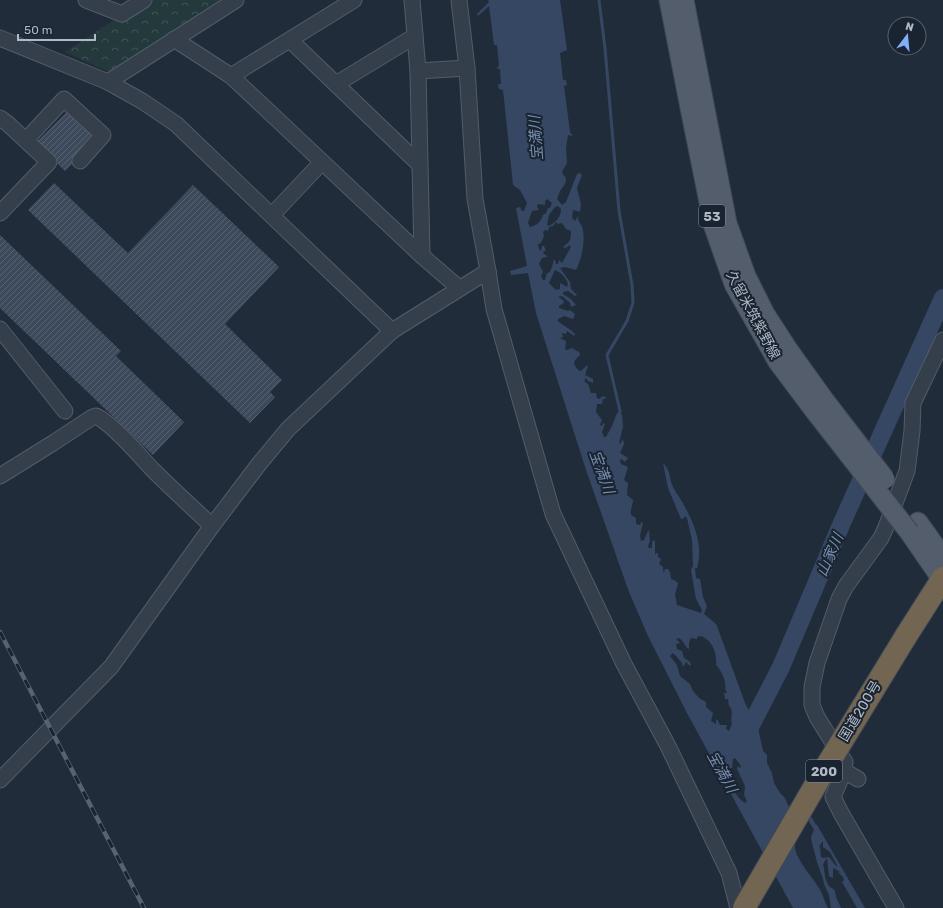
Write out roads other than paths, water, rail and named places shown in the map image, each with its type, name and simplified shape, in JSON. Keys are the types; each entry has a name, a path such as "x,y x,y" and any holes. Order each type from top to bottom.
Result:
{"highway":[{"name":"国道200号","path":"744,908 826,767 906,636 943,580"}],"main road":[{"name":"久留米筑紫野線","path":"670,0 714,227 734,284 778,362 819,405 914,528 943,557"},
{"name":"久留米筑紫野線","path":"684,0 727,223 746,276 765,314 787,348 819,405"},
{"name":"久留米筑紫野線","path":"914,528 943,580"}],"street":[{"path":"86,0 122,14 144,0"},
{"path":"108,82 236,0"},
{"path":"231,76 354,0"},
{"path":"412,0 418,71 422,256"},
{"path":"459,0 467,68 475,199 494,309 553,514 624,664 668,746 729,873 738,908"},
{"path":"336,84 416,36"},
{"path":"0,38 108,82 142,100 176,124 392,331"},
{"path":"174,39 231,76 422,256 459,288"},
{"path":"290,40 419,164"},
{"path":"418,71 467,68"},
{"path":"26,140 64,99 103,135 80,161"},
{"path":"0,118 7,122 49,162 0,213"},
{"path":"272,215 322,162"},
{"path":"0,780 111,667 212,526 259,464 288,429 392,331 488,271"},
{"path":"0,329 65,412"},
{"path":"896,908 833,797 844,772 845,762 817,717 812,705 812,687 817,663 839,599 846,586 881,538 886,527 907,471 912,432 913,403 943,340"},
{"path":"0,476 96,416 101,418 123,438 166,483 212,526"},
{"path":"844,772 858,779"}],"water":[{"name":"宝満川","path":"488,0 560,0 567,50 560,53 563,80 566,80 567,85 564,86 570,132 573,136 568,135 566,148 567,163 562,172 566,180 557,199 562,205 566,202 577,174 580,173 582,175 577,188 581,204 580,212 573,210 572,218 575,221 578,216 584,235 584,240 580,261 576,270 565,267 560,268 570,282 571,289 577,295 575,296 568,291 563,292 563,294 571,299 576,305 571,307 570,303 562,296 558,297 563,300 564,303 559,306 559,308 568,311 570,310 575,314 573,319 564,316 558,319 560,323 575,334 574,336 567,331 566,334 562,333 563,337 560,338 566,341 565,349 567,350 572,348 579,352 580,355 575,360 574,364 578,370 581,371 588,366 585,375 593,379 593,383 588,381 586,378 584,381 588,384 591,393 596,393 597,398 599,399 603,396 607,398 603,399 602,404 597,404 596,412 602,420 600,425 602,426 603,423 605,424 602,432 604,437 606,437 612,426 617,413 622,414 623,427 619,443 620,444 623,439 624,444 620,453 628,458 625,462 621,459 620,461 621,464 628,467 624,480 628,483 627,495 633,500 631,515 636,518 636,524 640,525 641,522 643,523 640,536 641,541 644,540 649,531 649,548 652,548 652,542 654,540 655,554 658,553 658,557 661,559 659,564 663,567 664,572 665,569 668,569 671,579 676,581 678,584 675,594 677,605 701,613 702,610 696,599 691,570 693,566 692,540 687,518 685,516 681,519 668,488 663,463 668,469 673,487 690,516 696,533 699,559 697,568 695,568 696,578 700,579 703,597 707,606 704,614 717,626 745,703 758,728 763,751 767,755 767,763 772,773 774,783 785,798 789,807 788,816 797,856 816,883 828,908 793,908 687,713 648,636 629,592 586,470 536,313 528,273 511,275 510,271 527,266 516,208 520,207 522,211 524,211 527,203 520,190 513,185 503,90 499,89 498,84 501,84 500,69 497,69 499,65 497,45 494,45 489,6 478,16 477,14 489,2","holes":["547,199 552,203 550,208 548,208 538,223 530,227 528,223 532,211 539,210 537,207 538,204 545,205 545,201","558,206 561,209 558,219 549,226 547,225 549,215 555,207","556,222 558,224 562,223 566,229 571,231 570,240 563,247 566,248 569,245 571,247 562,263 559,260 558,264 556,264 554,259 550,272 547,273 545,280 543,280 541,276 543,272 539,264 542,258 547,256 543,253 546,251 544,246 542,246 541,251 538,244 541,243 544,236 543,232 545,230 548,231 549,227 553,226","555,270 563,276 568,284 567,287 560,283 560,289 556,290 549,283","701,636 705,638 709,641 715,652 716,665 722,673 725,683 727,693 724,693 725,699 728,699 729,706 732,710 732,724 729,731 726,729 727,725 720,725 717,719 716,724 711,721 713,713 706,707 706,702 699,698 693,691 690,684 680,676 677,665 670,656 673,653 682,663 683,667 686,662 690,666 691,664 684,658 682,651 677,649 676,644 680,643 676,639 679,638 689,649 691,638 697,639 697,637","735,758 741,766 740,768 738,766 737,769 745,786 744,795 747,801 745,803 735,792 719,764 720,761 726,768 732,768 733,759"]},
{"path":"808,813 817,825 865,908 857,908 842,882 844,880 837,871 841,873 839,871 833,868 833,878 829,876 827,858 823,864 826,879 828,885 834,889 841,908 831,908 829,895 824,884 812,843 811,837 814,830 807,818","holes":["823,841 823,847 830,852 838,867 829,857 821,857 819,846"]}],"waterway":[{"path":"599,0 605,48 619,211 632,285 633,303 627,321 607,355 620,411 619,416"},
{"name":"山家川","path":"750,744 750,727 781,667 841,525 943,298"},
{"path":"614,444 616,432"}],"railway":[{"path":"0,632 144,908"}]}
